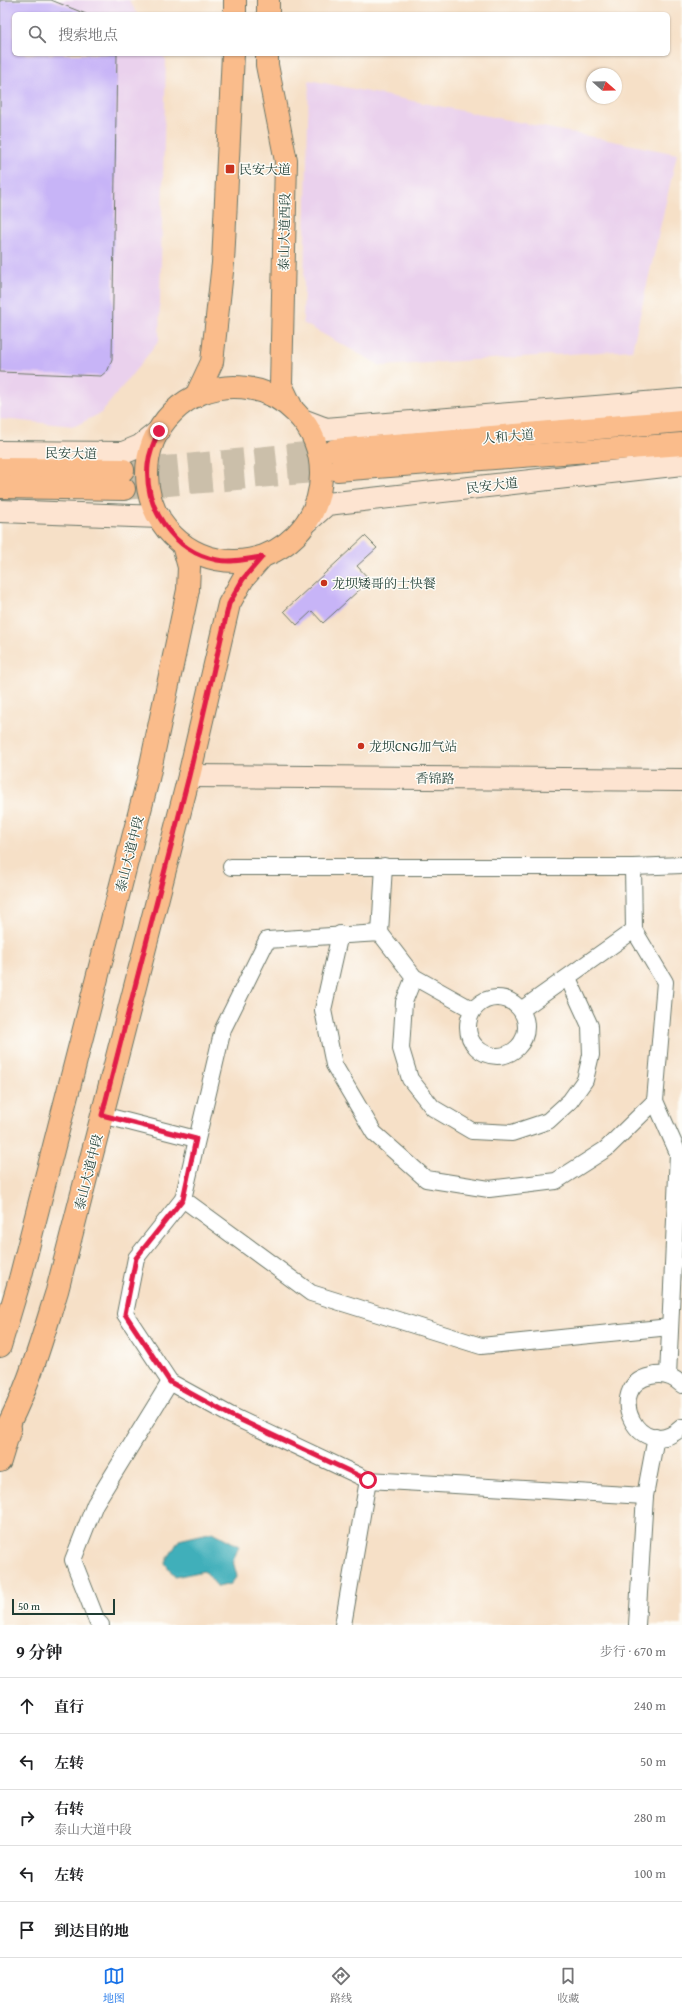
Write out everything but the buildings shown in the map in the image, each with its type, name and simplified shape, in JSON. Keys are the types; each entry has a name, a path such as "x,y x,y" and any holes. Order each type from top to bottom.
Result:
{"main road":[{"path":"268,0 268,12"},
{"path":"196,396 212,362 223,262 233,56"},
{"name":"泰山大道西段","path":"267,56 267,65 286,161 281,385 314,438 320,456 322,475 319,494 308,521"},
{"path":"299,415 277,398 250,388 220,388 196,396 175,411 159,431 152,447 148,465 148,483 151,501 169,533 183,545 199,554 216,560 233,562 262,557 288,543 308,521"},
{"name":"人和大道","path":"682,421 336,460 682,444"},
{"name":"民安大道","path":"0,469 123,479 0,487"},
{"name":"泰山大道中段","path":"0,1346 20,1279 148,779 188,590 189,567 183,545"},
{"name":"泰山大道中段","path":"0,1440 12,1419 35,1360 57,1291 189,776 229,604 243,579 262,557"},
{"path":"0,1461 12,1419"}],"street":[{"path":"299,415 326,429 682,400"},
{"name":"民安大道","path":"0,452 123,453 140,446 159,431"},
{"name":"民安大道","path":"308,521 327,504 682,464"},
{"path":"0,511 159,517"},
{"name":"香锦路","path":"189,776 682,780"},
{"path":"232,867 633,867 682,865"},
{"path":"384,866 380,934 414,977 473,1010"},
{"path":"633,867 634,930 665,982 655,1101 678,1153 668,1376"},
{"path":"521,1010 634,930"},
{"path":"380,934 340,934 267,940 223,1029 183,1199 136,1258 125,1314 170,1382 230,1415 368,1480 645,1496"},
{"path":"340,934 323,1010 334,1065 374,1133 426,1179 489,1189 556,1181 606,1148 655,1101"},
{"path":"414,977 404,1002 401,1050 410,1079 433,1108 472,1131 512,1133 548,1121 570,1101 585,1080 591,1055 590,1026 568,978"},
{"path":"497,998 515,1004 521,1010 526,1027 525,1036 514,1051 507,1055 489,1055 481,1051 470,1037 469,1018 473,1010 488,999 497,998"},
{"path":"102,1115 196,1139"},
{"path":"183,1199 311,1293 481,1346 670,1327"},
{"path":"682,1385 668,1376 658,1374 647,1377 638,1382 632,1390 628,1400 628,1410 631,1421 637,1429 646,1435 656,1438 666,1437 682,1427"},
{"path":"101,1625 97,1621 73,1560 95,1504 170,1382"},
{"path":"637,1625 645,1496 656,1438"},
{"path":"343,1625 368,1480"}],"shaded area":[{"path":"0,0 129,0 136,12 12,12 12,56 163,56 166,60 159,341 101,413 75,426 0,419"},
{"path":"309,80 677,154 632,350 381,366 303,323"}],"water":[{"path":"213,1532 239,1546 233,1561 237,1576 231,1584 218,1587 204,1571 175,1577 165,1563 179,1540"}],"tunnel":[{"path":"123,470 335,450"},
{"path":"124,489 337,470"}],"place":[{"name":"民安大道","path":"230,169"},
{"name":"龙坝矮哥的士快餐","path":"324,583"},
{"name":"龙坝CNG加气站","path":"361,746"}],"route":[{"path":"159,431 152,447 148,465 148,483 151,501 169,533 183,545 199,554 216,560 233,562 262,557 243,579 229,604 189,776 102,1115 196,1139 183,1199 136,1258 125,1314 170,1382 230,1415 368,1480"}]}
